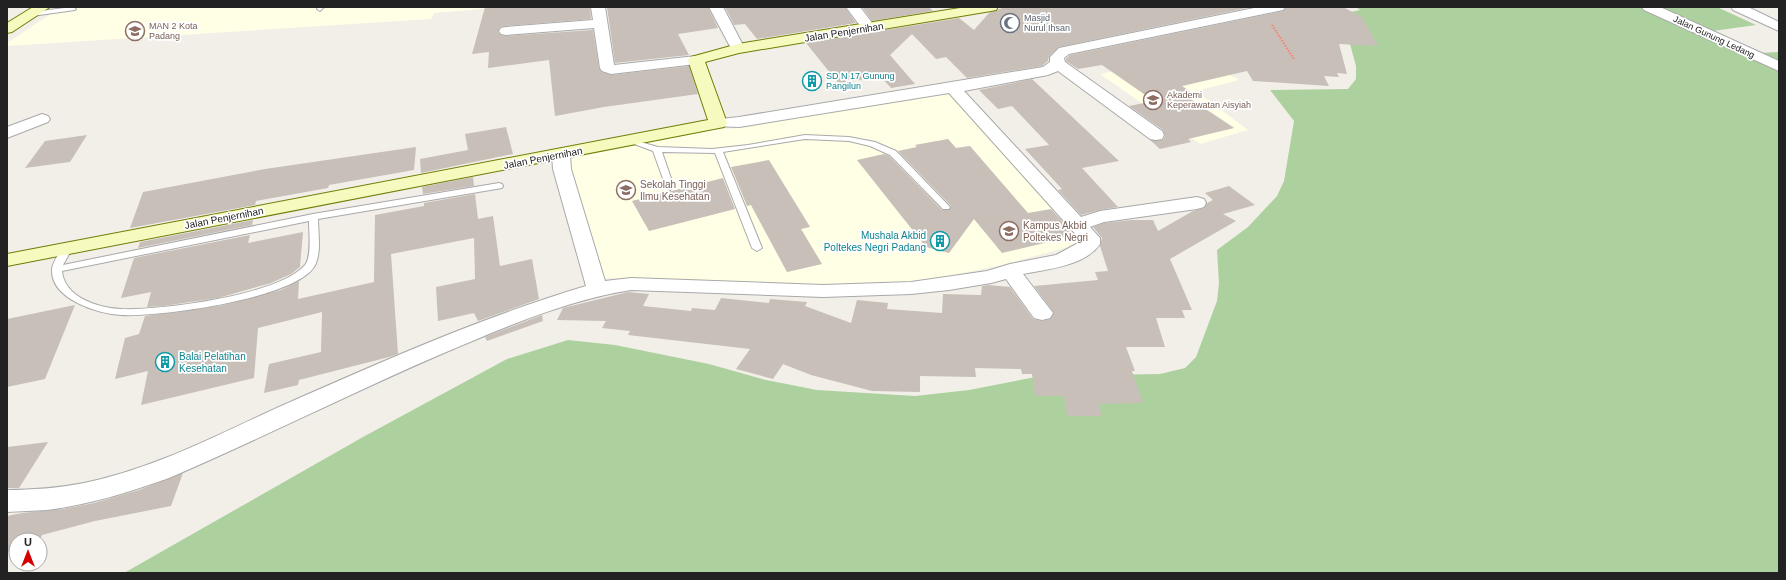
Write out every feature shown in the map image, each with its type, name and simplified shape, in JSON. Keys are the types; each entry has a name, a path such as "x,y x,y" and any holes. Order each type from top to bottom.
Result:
{"street":[{"path":"598,7 607,68 611,70 696,60 718,123 740,122 953,88 1048,71 1058,64"},
{"path":"716,7 738,50"},
{"path":"853,7 869,28"},
{"name":"Jalan Penjernihan","path":"696,60 738,50 991,7"},
{"name":"Jalan Gunung Ledang","path":"1649,7 1779,67"},
{"path":"1738,7 1779,27"},
{"path":"1156,135 1058,64 1057,57 1064,51 1272,9"},
{"path":"7,29 38,10"},
{"path":"506,31 601,23"},
{"path":"7,501 27,502 64,498 162,470 392,367 559,300 597,289 631,284 723,286 823,291 911,288 949,284 991,277 1010,270 1051,261 1084,251 1090,244 1090,238 953,88"},
{"path":"7,133 42,119"},
{"name":"Jalan Penjernihan","path":"7,260 68,247 718,123"},
{"path":"561,154 562,169 597,289"},
{"path":"1078,224 1100,217 1197,203"},
{"path":"1010,270 1042,313"}],"lane":[{"path":"38,10 73,9"},
{"path":"630,141 656,149 718,150 805,137 849,139 872,144 893,153 946,207"},
{"path":"656,149 670,187"},
{"path":"718,150 757,248"},
{"path":"57,269 313,217 499,186"},
{"path":"68,247 57,269 59,283 70,295 97,307 120,312 155,312 252,294 296,279 307,270 311,265 313,258 313,217"}],"path":[{"path":"1272,9 1272,26 1294,59"}],"shaded area":[{"name":"MAN 2 Kota Padang","path":"61,7 506,7 434,13 431,19 7,46 7,43"},
{"name":"Akademi Keperawatan Aisyiah","path":"1194,54 1239,80 1196,91 1248,130 1200,144 1100,74","holes":["1114,72 1221,77 1146,95","1186,96 1234,127 1234,128 1197,137 1151,104"]},
{"name":"Sekolah Tinggi Ilmu Kesehatan","path":"952,91 1084,238 1068,247 1002,265 925,281 823,287 711,280 600,278 566,156 716,129 742,128 881,102","holes":["948,139 956,148 969,146 1015,198 965,208 915,145","890,153 942,215 907,223 857,160","777,174 810,226 801,229 822,264 787,272 735,176","711,181 731,210 649,231 633,201","974,219 1044,243 1002,253","1062,222 1074,233 1054,240 1042,230","931,229 961,237 949,253 919,245"]}],"green space":[{"path":"1356,7 1717,7 1756,25 1713,31 1760,53 1779,52 1779,573 124,573 363,437 507,359 568,340 615,345 709,364 766,380 817,390 915,396 969,390 1041,376 1160,374 1185,368 1196,357 1217,301 1219,283 1217,250 1248,227 1277,196 1284,181 1294,121 1270,90 1348,89 1356,79 1356,66 1347,33 1333,16 1360,10"}],"building":[{"path":"485,7 590,7 591,19 506,26 500,27 498,32 501,35 506,36 593,30 599,68 602,72 611,75 689,66 698,94 604,107 555,116 549,60 488,68 489,52 472,54"},
{"path":"607,7 708,7 718,28 678,34 689,55 615,63"},
{"path":"725,7 845,7 856,23 757,39 745,24 734,25"},
{"path":"862,7 929,7 933,11 872,21"},
{"path":"1005,7 1252,7 1059,47 1049,56 1048,61 1042,66 967,78 946,57 936,59 912,34 890,55 915,84 891,88 880,76 839,84 806,43 959,18 974,30 989,13"},
{"path":"1286,7 1343,7 1362,17 1378,46 1339,44 1347,74 1337,73 1339,77 1324,76 1329,86 1253,81 1247,71 1182,86 1194,94 1186,96 1234,128 1188,139 1191,142 1160,149 1150,140 1163,140 1165,136 1163,130 1129,106 1154,101 1102,65 1078,69 1066,61 1070,55 1283,11"},
{"path":"1032,79 1119,161 1082,168 1118,207 1081,215 1058,190 1062,189 1025,149 1049,145 1012,106 998,109 979,90"},
{"path":"506,127 513,154 421,173 420,159 468,150 465,134"},
{"path":"87,135 70,162 25,168 45,141"},
{"path":"948,139 956,148 970,146 1028,213 1051,209 1073,233 1048,242 1002,253 974,219 949,253 926,247 857,160 884,154 889,156 942,210 949,210 951,206 898,151 917,147 915,145"},
{"path":"416,147 414,170 329,185 328,188 256,201 255,205 130,228 143,192 265,169"},
{"path":"769,160 810,227 801,229 822,264 787,272 751,205 747,206 731,167"},
{"path":"473,177 474,186 423,194 422,187"},
{"path":"723,178 735,209 649,231 632,201"},
{"path":"1229,186 1255,205 1223,214 1236,221 1170,259 1192,310 1182,310 1185,318 1156,318 1165,347 1126,347 1135,371 1132,371 1143,403 1099,404 1102,416 1067,416 1064,396 1035,396 1032,374 1022,374 1021,369 975,368 976,377 920,376 920,392 872,391 811,375 783,364 773,379 736,369 750,349 628,335 630,331 602,328 606,321 557,320 563,308 628,292 649,294 643,306 691,311 692,308 715,310 721,298 769,303 770,299 807,302 805,306 851,323 857,300 888,303 887,309 942,313 943,294 981,295 982,286 988,285 1010,287 1033,319 1042,321 1050,319 1054,313 1034,286 1098,280 1095,272 1108,271 1100,246 1102,238 1093,227 1104,223 1131,220 1153,220 1158,231 1193,211 1204,208 1207,203 1213,200 1205,193"},
{"path":"475,194 478,219 493,216 500,266 532,259 539,299 478,321 474,313 438,321 436,287 475,279 474,238 391,254 398,354 299,380 298,385 264,393 269,364 321,352 322,312 258,328 254,378 141,405 148,371 115,379 125,338 139,334 145,316 224,305 281,290 299,281 298,299 374,282 375,215 424,206 424,203"},
{"path":"253,220 252,225 138,248 140,242"},
{"path":"303,232 300,267 291,274 271,283 218,298 163,306 147,307 151,292 121,298 134,258 250,235 248,243"},
{"path":"75,305 45,379 7,387 7,319"},
{"path":"542,315 543,321 487,341 485,337"},
{"path":"48,442 19,488 7,488 7,447"},
{"path":"183,473 171,506 95,521 48,533 48,532 8,532 7,552 7,516 63,509 94,503 139,490"}],"place":[{"name":"Masjid Nurul Ihsan","path":"1010,23"},
{"name":"MAN 2 Kota Padang","path":"135,31"},
{"name":"SD N 17 Gunung Pangilun","path":"812,81"},
{"name":"Akademi Keperawatan Aisyiah","path":"1153,100"},
{"name":"Sekolah Tinggi Ilmu Kesehatan","path":"626,190"},
{"name":"Kampus Akbid Poltekes Negri","path":"1009,231"},
{"name":"Mushala Akbid Poltekes Negri Padang","path":"940,241"},
{"name":"Balai Pelatihan Kesehatan","path":"165,362"}]}
